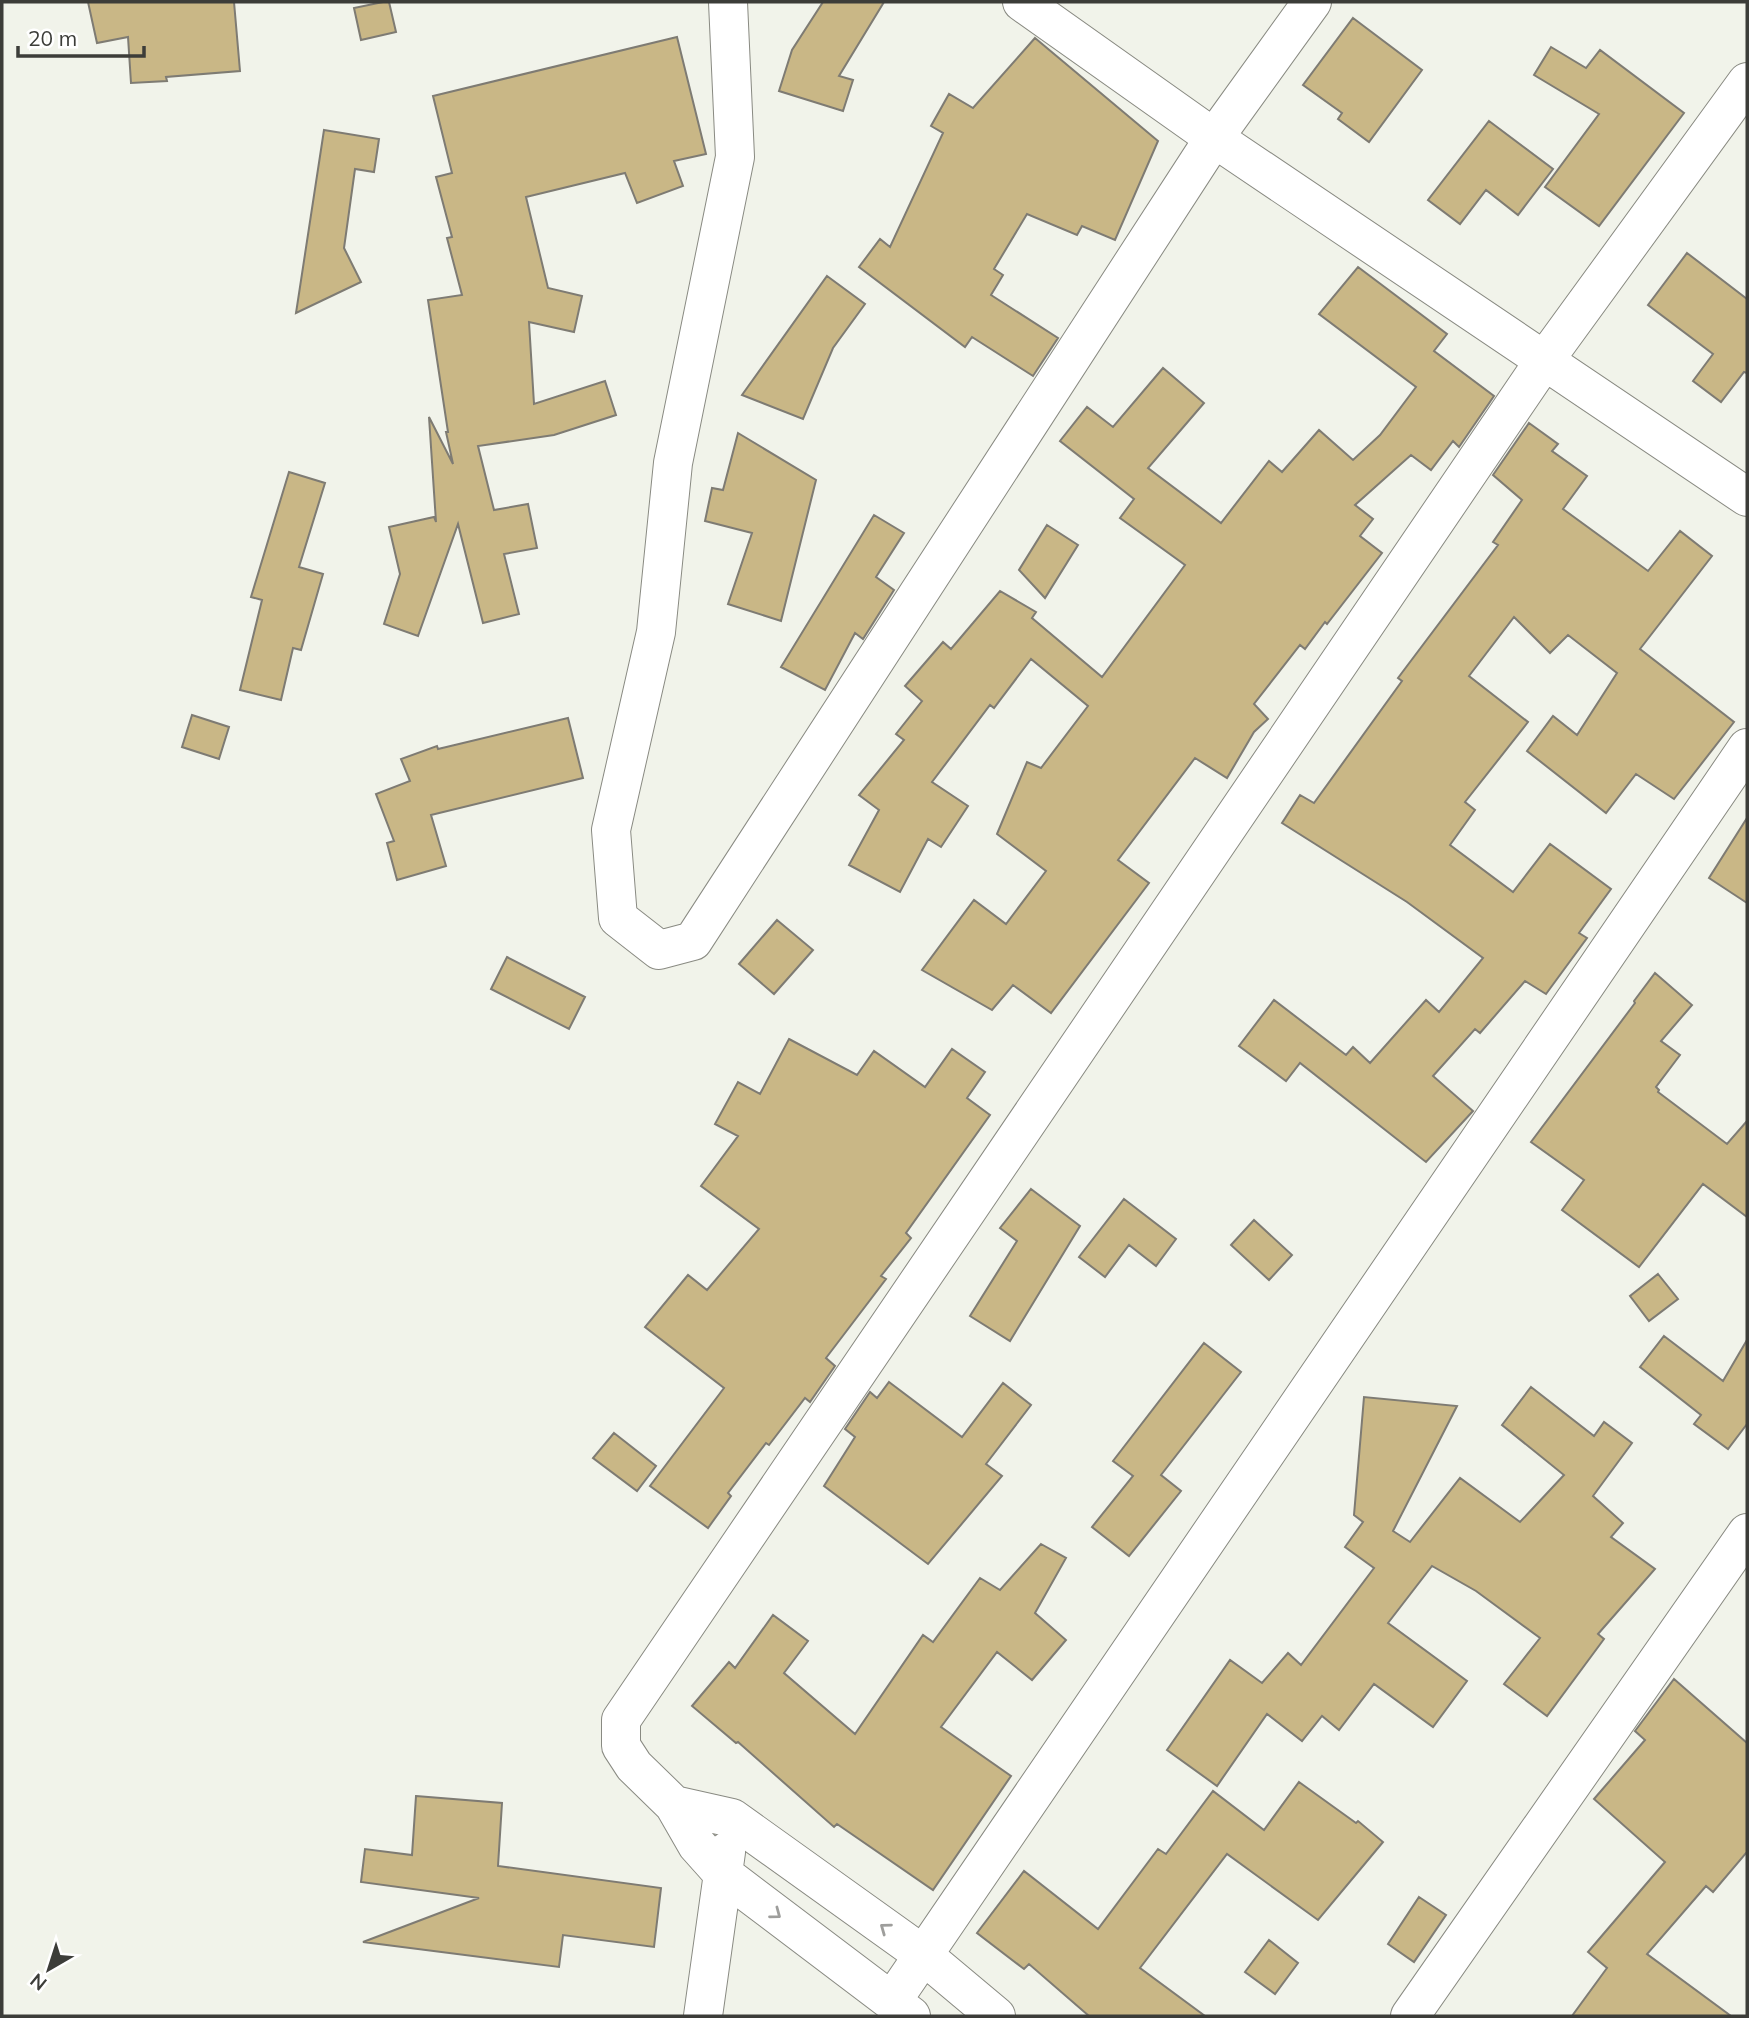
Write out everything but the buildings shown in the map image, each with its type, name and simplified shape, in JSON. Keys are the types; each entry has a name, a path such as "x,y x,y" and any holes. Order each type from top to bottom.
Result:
{"street":[{"path":"728,2 735,157 673,463 656,632 611,830 618,918 659,950 693,941 1214,138 1312,2"},
{"path":"1022,2 1214,138 1747,497"},
{"path":"1747,82 1544,361 621,1720 621,1746 635,1766 674,1805 697,1846 722,1873 901,2008 922,1954 1747,748"},
{"path":"1410,2016 1747,1533"},
{"path":"674,1805 732,1818 922,1954 996,2016"},
{"path":"703,2016 732,1818"}]}
